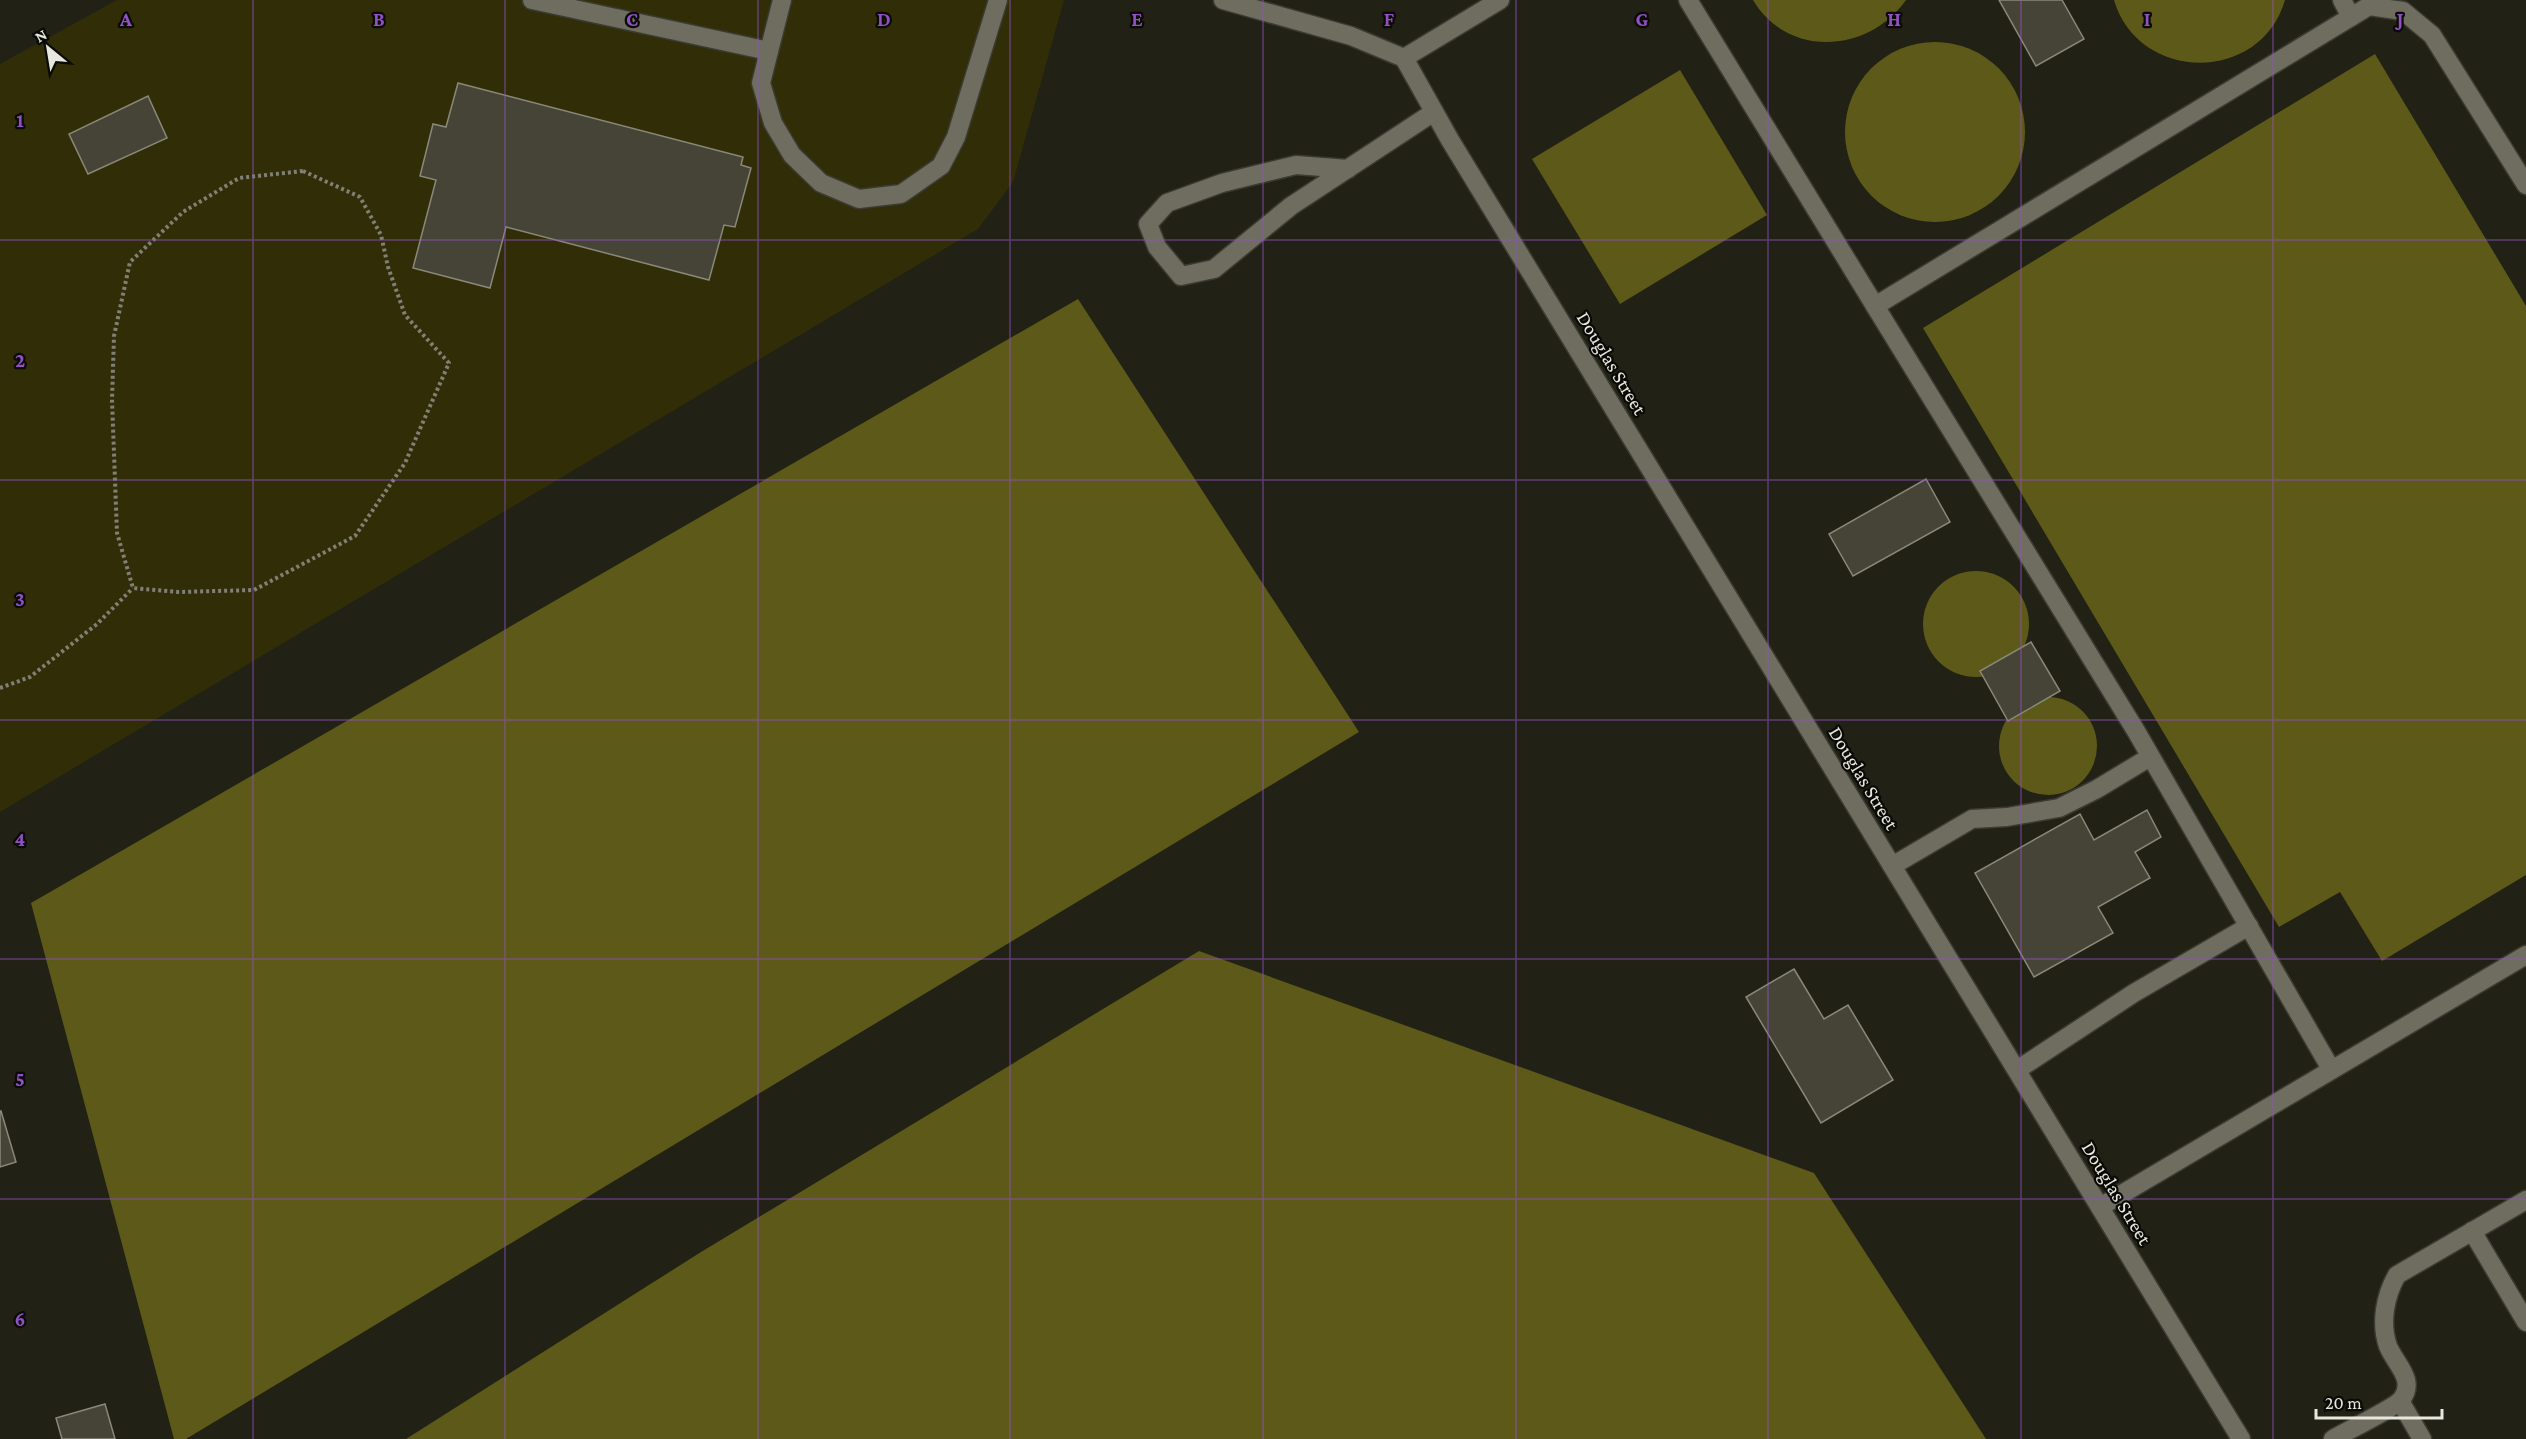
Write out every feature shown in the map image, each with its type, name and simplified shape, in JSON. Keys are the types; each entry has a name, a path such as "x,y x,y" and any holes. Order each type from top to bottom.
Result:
{"street":[{"path":"532,0 769,51"},
{"path":"782,0 761,83 773,123 792,155 821,183 859,199 901,194 941,166 956,137 998,0"},
{"path":"1223,0 1351,36 1404,58 1500,0"},
{"path":"1688,0 2150,757 2331,1069"},
{"path":"2342,0 2351,17"},
{"path":"1875,306 2369,6 2403,11 2432,35 2526,185"},
{"name":"Douglas Street","path":"1404,58 1450,140 2241,1439"},
{"path":"1348,169 1296,165 1222,183 1167,203 1148,224 1157,247 1181,276 1214,269 1291,207 1434,112"},
{"path":"1892,866 1972,819 2007,817 2059,808 2150,757"},
{"path":"2017,1070 2134,993 2249,926"},
{"path":"2100,1207 2526,955"},
{"path":"2333,1439 2400,1401 2406,1389 2406,1377 2388,1347 2386,1339 2387,1292 2397,1275 2526,1200"},
{"path":"2472,1231 2526,1322"},
{"path":"2400,1401 2422,1439"}],"path":[{"path":"303,171 360,197 381,235 388,267 405,315 449,363 405,463 355,536 254,590 178,592 133,588 117,532 112,400 114,336 130,262 183,212 238,178 303,171"},
{"path":"0,688 30,677 97,624 133,588"}],"shaded area":[{"path":"117,0 1064,0 1013,182 978,229 0,812 0,64"},
{"path":"1753,0 1906,0 1890,18 1871,31 1851,39 1829,42 1807,40 1786,32 1768,19"},
{"path":"2114,0 2285,0 2272,28 2252,47 2227,59 2200,63 2172,59 2147,47 2127,27"},
{"path":"1935,42 1969,49 1985,57 1998,69 2010,82 2018,98 2025,132 2018,166 2010,182 1998,195 1985,207 1969,215 1935,222 1901,215 1885,207 1872,195 1860,182 1852,166 1845,132 1852,98 1860,82 1872,69 1885,57 1901,49"},
{"path":"2375,54 2526,306 2526,875 2382,961 2340,892 2279,927 1923,328"},
{"path":"1680,70 1767,215 1620,304 1532,159"},
{"path":"1078,299 1359,732 186,1439 174,1439 31,903"},
{"path":"1976,571 1996,575 2014,586 2025,604 2029,624 2025,644 2014,662 1996,673 1976,677 1956,673 1938,662 1927,644 1923,624 1927,604 1938,586 1956,575"},
{"path":"2048,697 2058,698 2075,705 2089,719 2096,736 2096,756 2089,773 2075,787 2058,794 2048,795 2038,794 2021,787 2007,773 2000,756 1999,746 2000,736 2007,719 2021,705 2038,698"},
{"path":"1199,951 1814,1173 1986,1439 406,1439 701,1252"}],"building":[{"path":"1999,0 2062,0 2084,39 2036,66"},
{"path":"458,83 743,157 741,165 751,168 735,227 724,225 709,280 506,227 490,288 413,268 436,180 420,176 433,124 446,127"},
{"path":"148,96 167,138 88,174 69,134"},
{"path":"1926,479 1950,522 1853,576 1829,534"},
{"path":"2031,642 2060,691 2008,721 1980,671"},
{"path":"2147,810 2161,837 2135,852 2150,878 2098,907 2113,933 2034,977 1975,873 2080,814 2094,840"},
{"path":"1794,969 1824,1019 1848,1005 1893,1080 1821,1123 1746,997"},
{"path":"0,1111 16,1162 0,1167"},
{"path":"105,1404 115,1439 62,1439 56,1418"}]}
